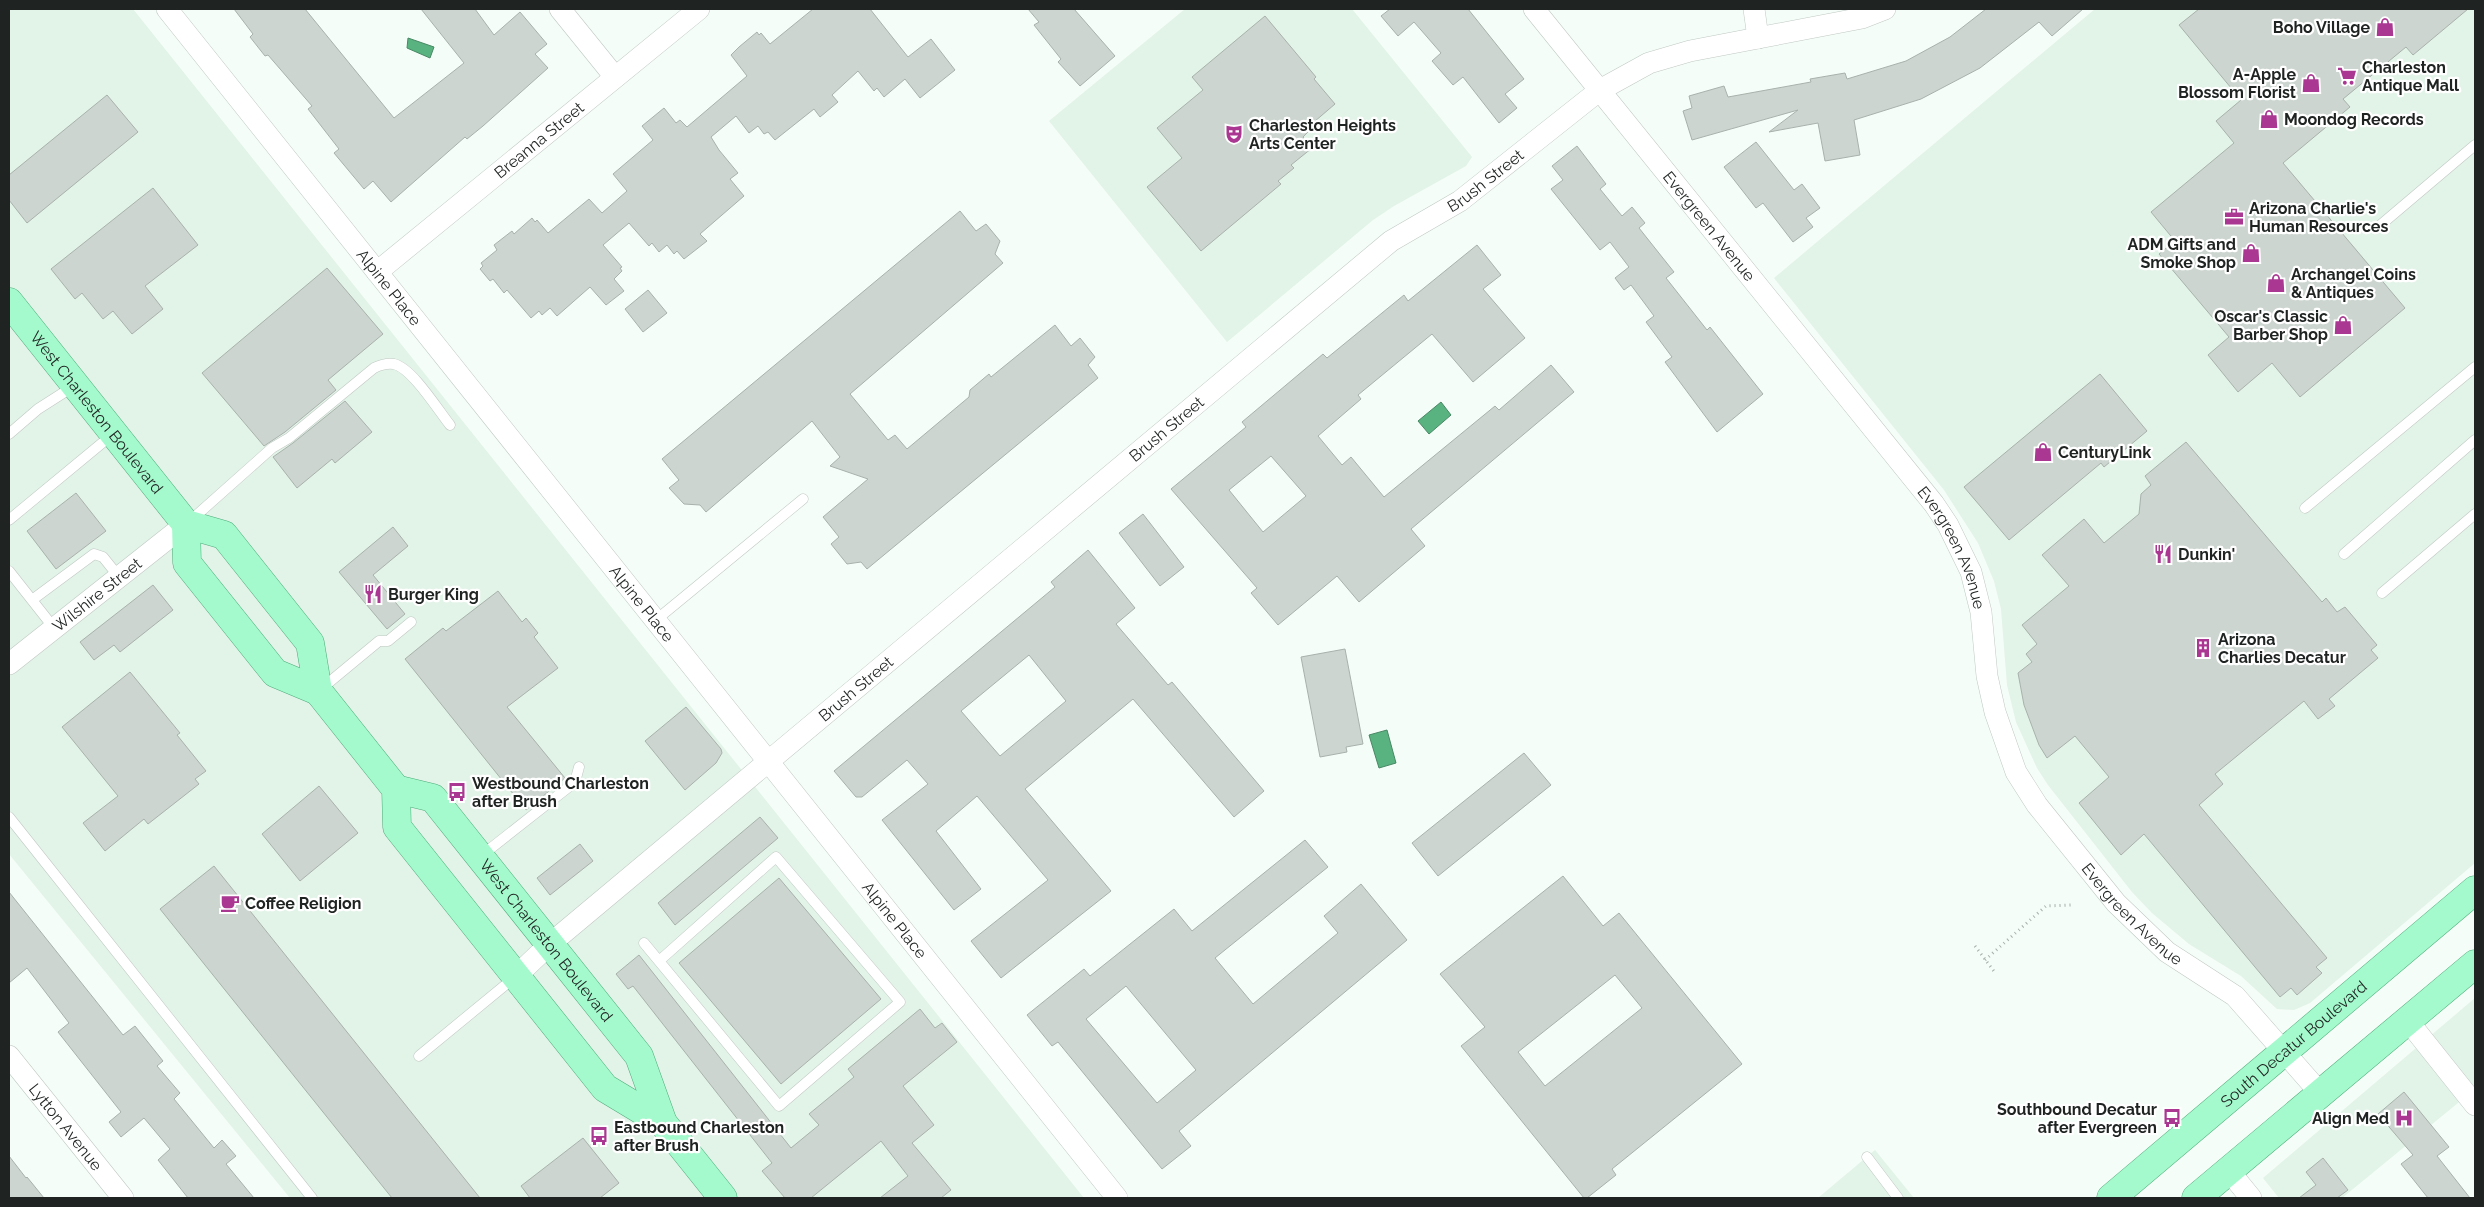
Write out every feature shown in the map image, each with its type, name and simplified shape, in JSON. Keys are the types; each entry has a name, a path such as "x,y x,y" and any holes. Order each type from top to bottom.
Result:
{"main road":[{"name":"West Charleston Boulevard","path":"9,302 186,524"},
{"path":"318,691 275,673 192,570 187,563 186,524 224,535 310,643 318,691 396,790"},
{"name":"West Charleston Boulevard","path":"663,1123 605,1088 397,827 396,790 433,798 639,1056 663,1123 723,1198"},
{"name":"South Decatur Boulevard","path":"2110,1198 2475,890"},
{"path":"2196,1198 2475,964"}],"street":[{"name":"Alpine Place","path":"167,9 1117,1198"},
{"path":"560,9 615,77"},
{"name":"Breanna Street","path":"377,272 699,9"},
{"name":"Evergreen Avenue","path":"1534,9 1934,504 1948,525 1966,561 1976,591 1985,636 1988,676 2002,737 2016,772 2037,805 2116,903 2140,928 2167,952 2234,996 2321,1094"},
{"path":"1754,9 1758,38"},
{"name":"Brush Street","path":"516,976 550,944 1391,241 1460,201 1600,90 1649,63 1690,51 1862,18 1885,9"},
{"name":"Wilshire Street","path":"9,664 186,524"},
{"path":"2408,1021 2475,1106"},
{"name":"Lytton Avenue","path":"9,1056 123,1198"},
{"path":"2229,1171 2251,1198"}],"lane":[{"path":"2377,228 2475,145"},
{"path":"186,524 256,463 374,368 382,365 393,364 407,371 450,425"},
{"path":"2305,508 2475,367"},
{"path":"9,434 38,409 75,385"},
{"path":"9,520 114,434"},
{"path":"2344,554 2475,440"},
{"path":"656,620 804,500"},
{"path":"2382,593 2475,514"},
{"path":"32,600 94,554 103,558 119,577"},
{"path":"9,571 54,628"},
{"path":"318,691 379,641 388,641 411,622"},
{"path":"480,857 575,782 579,767"},
{"path":"9,817 312,1198"},
{"path":"644,943 779,1106 900,1002 776,857 659,961"},
{"path":"419,1056 516,976"},
{"path":"1867,1157 1898,1198"}],"path":[{"path":"1985,960 2046,906 2071,905"},
{"path":"1974,946 1996,974"}],"shaded area":[{"path":"9,9 133,9 1084,1198 290,1198 9,854"},
{"path":"1185,9 1352,9 1472,157 1466,166 1394,206 1373,220 1227,342 1049,121"},
{"path":"2095,9 2475,9 2475,863 2310,1003 2294,1010 2277,1009 2241,976 2189,944 2152,913 2132,892 2048,785 2037,768 2016,722 2007,685 2001,609 1994,581 1978,543 1944,490 1774,278"},
{"path":"408,38 434,47 430,58 407,48"},
{"path":"1441,402 1451,415 1429,434 1418,421"},
{"path":"1387,730 1396,763 1379,768 1369,735"},
{"path":"2475,998 2475,1089 2342,1198 2279,1198 2263,1178"},
{"path":"1875,1150 1914,1198 1818,1198"}],"building":[{"path":"234,9 305,9 394,118 464,63 421,9 475,9 494,35 520,12 547,44 535,54 548,68 483,126 467,139 465,137 391,202 373,181 364,189 334,153 339,149 308,109 312,106 268,55 265,56 250,37 253,34"},
{"path":"813,9 870,9 908,57 931,39 955,70 920,98 905,79 884,97 877,88 874,91 858,71 832,95 838,102 820,117 814,109 775,140 768,132 764,134 758,126 749,133 736,116 711,137 738,173 730,179 744,196 700,234 707,241 684,259 677,251 674,254 667,245 659,252 652,243 649,246 629,223 603,245 622,267 620,268 622,271 614,279 624,291 606,305 590,287 557,316 550,308 542,315 539,311 531,318 507,290 504,293 493,279 490,281 480,269 483,266 481,263 497,250 494,245 512,231 514,234 532,218 535,222 537,220 548,233 589,199 602,213 627,191 613,174 653,140 642,126 664,108 676,123 680,120 687,127 747,76 731,55 739,47 757,32 759,35 761,33 770,44"},
{"path":"1028,9 1074,9 1115,56 1080,86 1058,62 1061,59 1034,25 1039,22"},
{"path":"1390,9 1468,9 1524,79 1505,94 1517,108 1499,123 1463,77 1453,85 1432,61 1441,53 1414,22 1398,36 1381,16"},
{"path":"1986,9 2083,9 2052,36 2039,22 1980,68 1921,99 1854,120 1860,155 1825,161 1818,123 1769,132 1798,110 1692,140 1683,111 1692,108 1689,96 1724,86 1728,97 1811,82 1810,79 1845,73 1847,79 1906,61 1950,37"},
{"path":"2199,9 2468,9 2413,55 2406,47 2343,99 2350,107 2283,163 2405,308 2300,397 2272,363 2238,392 2208,355 2229,337 2159,254 2175,241 2151,212 2234,143 2216,121 2241,100 2179,25"},
{"name":"Charleston Heights Arts Center","path":"1265,16 1316,77 1314,79 1335,104 1307,128 1309,131 1303,137 1312,148 1291,165 1294,168 1278,181 1281,184 1201,251 1147,187 1182,158 1157,128 1203,90 1192,77"},
{"path":"107,95 138,132 27,223 9,200 9,175"},
{"path":"1756,142 1794,190 1802,184 1820,208 1806,218 1813,227 1793,242 1763,203 1756,208 1724,167"},
{"path":"1577,146 1606,184 1600,189 1622,216 1632,207 1645,223 1639,228 1674,272 1666,278 1707,330 1710,327 1763,394 1717,432 1665,362 1672,357 1646,322 1654,316 1631,285 1624,290 1615,278 1629,267 1610,242 1600,250 1551,189 1563,180 1552,166"},
{"path":"153,188 198,245 145,286 163,309 132,334 113,311 103,319 82,293 75,299 51,269"},
{"path":"960,211 976,231 986,224 1000,241 995,254 1003,263 850,394 888,440 895,435 907,449 969,397 970,390 989,374 991,377 1055,325 1071,346 1080,338 1095,357 1088,365 1098,378 867,569 861,562 847,564 831,544 839,537 823,517 868,479 830,466 840,457 812,421 706,512 700,505 684,504 669,488 679,480 662,459"},
{"path":"1477,245 1501,275 1483,289 1525,338 1473,382 1432,334 1358,395 1361,399 1318,436 1342,465 1351,457 1384,497 1495,406 1499,410 1551,365 1574,392 1411,529 1425,546 1359,602 1337,576 1278,625 1251,593 1257,588 1171,489 1246,427 1242,422 1323,354 1327,358 1404,295 1408,301","holes":["1271,456 1306,496 1263,532 1229,490"]},
{"path":"327,268 383,334 328,380 336,390 285,432 264,446 202,373"},
{"path":"648,290 667,313 643,332 625,309"},
{"name":"CenturyLink","path":"2100,374 2147,431 2104,467 2101,463 2009,540 1964,487"},
{"path":"345,401 372,432 335,463 332,459 297,488 273,457"},
{"name":"Arizona Charlies Decatur","path":"2186,442 2322,602 2326,598 2337,612 2345,607 2377,645 2371,650 2378,658 2329,699 2335,706 2318,719 2304,701 2215,774 2223,784 2199,805 2327,958 2316,967 2322,973 2297,995 2291,988 2280,997 2144,834 2121,855 2079,803 2109,777 2075,736 2047,758 2039,745 2024,705 2018,673 2032,662 2026,654 2037,644 2022,625 2069,586 2042,555 2084,519 2104,543 2139,514 2141,494 2151,485 2145,476"},
{"path":"76,493 106,531 56,569 27,531"},
{"path":"1143,514 1184,567 1160,586 1119,533"},
{"name":"Burger King","path":"393,527 408,546 373,575 405,614 387,629 339,572"},
{"path":"1088,550 1135,608 1116,624 1168,685 1172,682 1264,791 1234,817 1133,699 1025,789 1111,891 1001,978 971,941 1048,880 977,796 936,831 981,889 954,910 882,820 928,784 907,760 862,797 856,797 834,771 1055,587 1051,582","holes":["1029,655 1066,701 1000,756 961,711"]},
{"path":"153,585 173,610 120,652 114,645 94,660 80,642"},
{"path":"498,591 522,622 526,618 538,633 534,637 558,668 507,707 565,778 526,810 405,659 443,628 446,631"},
{"path":"1345,649 1363,744 1346,747 1347,752 1320,757 1301,657"},
{"path":"130,672 180,733 177,735 206,771 195,779 199,784 148,824 144,819 105,851 83,823 118,796 62,727"},
{"path":"686,707 721,749 722,753 716,763 685,790 645,741"},
{"path":"1524,753 1551,785 1438,876 1412,843"},
{"path":"319,786 358,833 300,881 262,834"},
{"path":"760,817 778,838 675,925 658,903"},
{"path":"1305,840 1328,867 1215,958 1253,1004 1338,933 1324,916 1361,884 1407,940 1179,1131 1191,1146 1162,1169 1058,1042 1052,1046 1027,1015 1084,969 1090,976 1174,909 1192,931","holes":["1126,986 1196,1070 1157,1103 1086,1019"]},
{"path":"580,844 593,861 550,895 537,878"},
{"path":"214,866 480,1198 392,1198 160,909"},
{"path":"1563,876 1603,926 1619,913 1742,1064 1612,1169 1616,1175 1587,1198 1584,1198 1461,1046 1485,1027 1440,974","holes":["1615,975 1642,1008 1545,1086 1518,1052"]},
{"path":"779,878 881,999 781,1084 679,963"},
{"path":"9,892 123,1035 135,1026 163,1061 157,1066 180,1093 174,1099 214,1148 222,1140 236,1156 226,1164 254,1198 188,1198 158,1160 170,1149 144,1118 121,1137 109,1122 121,1112 58,1032 69,1023 27,968 9,983"},
{"path":"639,955 791,1148 819,1125 809,1114 854,1077 848,1069 920,1009 935,1028 942,1023 957,1042 903,1086 934,1125 912,1143 951,1190 941,1198 880,1198 908,1176 881,1141 811,1198 785,1198 762,1171 772,1163 633,986 628,989 616,974"},
{"path":"2404,1092 2449,1147 2437,1156 2470,1198 2428,1198 2401,1164 2413,1155 2378,1114"},
{"path":"583,1138 619,1183 600,1198 530,1198 521,1186"},
{"path":"9,1156 26,1178 44,1198 9,1198"},
{"path":"2323,1158 2348,1190 2337,1198 2299,1198 2316,1185 2306,1172"}],"place":[{"name":"Boho Village","path":"2385,27"},
{"name":"Charleston Antique Mall","path":"2347,76"},
{"name":"A-Apple Blossom Florist","path":"2311,83"},
{"name":"Moondog Records","path":"2269,119"},
{"name":"Charleston Heights Arts Center","path":"1234,134"},
{"name":"Arizona Charlie's Human Resources","path":"2234,217"},
{"name":"ADM Gifts and Smoke Shop","path":"2251,253"},
{"name":"Archangel Coins & Antiques","path":"2276,283"},
{"name":"Oscar's Classic Barber Shop","path":"2343,325"},
{"name":"CenturyLink","path":"2043,452"},
{"name":"Dunkin'","path":"2163,554"},
{"name":"Burger King","path":"373,594"},
{"name":"Arizona Charlies Decatur","path":"2203,648"},
{"name":"Westbound Charleston after Brush","path":"457,792"},
{"name":"Coffee Religion","path":"230,903"},
{"name":"Southbound Decatur after Evergreen","path":"2172,1118"},
{"name":"Align Med","path":"2404,1118"},
{"name":"Eastbound Charleston after Brush","path":"599,1136"}]}
